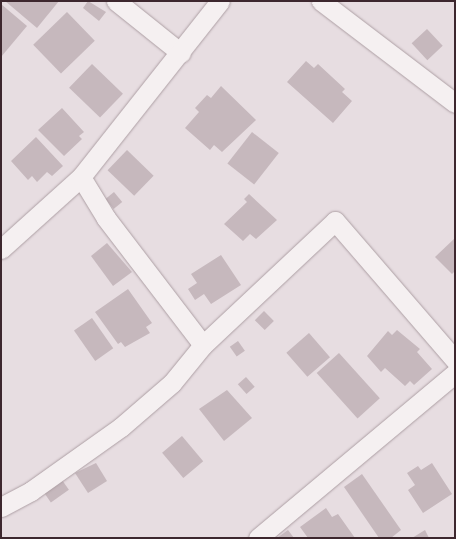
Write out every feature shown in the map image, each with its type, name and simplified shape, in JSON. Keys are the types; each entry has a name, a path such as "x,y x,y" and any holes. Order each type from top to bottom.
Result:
{"street":[{"path":"116,1 181,53"},
{"path":"1,249 81,177 181,53 220,1"},
{"path":"321,1 455,103"},
{"path":"81,177 106,218 204,345"},
{"path":"1,507 31,491 121,427 172,383 204,345 334,221 455,360"},
{"path":"258,538 455,373"}],"building":[{"path":"5,1 59,1 37,28"},
{"path":"88,1 106,12 99,21 83,8"},
{"path":"1,4 27,26 1,57"},
{"path":"67,12 95,41 61,73 33,45"},
{"path":"427,29 443,46 427,60 412,43"},
{"path":"306,61 314,68 318,64 345,89 342,92 352,101 333,123 287,82"},
{"path":"92,64 123,94 100,118 69,88"},
{"path":"221,86 256,120 222,152 214,145 210,150 185,128 199,112 195,108 207,95 211,98"},
{"path":"62,108 84,132 79,136 82,139 64,156 38,130"},
{"path":"252,132 279,153 254,184 227,164"},
{"path":"36,137 63,166 52,176 47,172 37,182 32,176 28,180 11,161"},
{"path":"127,150 154,176 134,196 108,170"},
{"path":"114,192 122,202 114,209 105,199"},
{"path":"249,194 277,220 256,239 250,234 243,241 224,224 247,202 244,199"},
{"path":"455,238 455,271 452,274 435,257"},
{"path":"107,243 132,272 113,286 91,256"},
{"path":"221,255 241,285 211,304 204,294 195,300 188,289 197,283 191,274"},
{"path":"128,289 152,323 146,327 150,333 125,347 121,342 118,344 95,312"},
{"path":"264,311 274,321 265,330 255,320"},
{"path":"92,318 113,348 95,361 74,331"},
{"path":"397,330 420,349 417,352 432,369 414,385 410,381 405,386 385,368 381,372 367,356 388,331 392,335"},
{"path":"309,333 330,357 307,377 286,353"},
{"path":"238,341 245,351 237,357 230,347"},
{"path":"339,353 380,398 358,418 317,373"},
{"path":"246,377 255,387 247,394 238,384"},
{"path":"227,390 252,418 224,441 199,409"},
{"path":"182,436 203,461 183,478 162,453"},
{"path":"96,463 107,481 88,493 75,473"},
{"path":"432,463 452,494 423,513 408,490 415,485 407,473 418,466 421,470"},
{"path":"362,474 401,530 391,538 379,538 344,487"},
{"path":"62,480 69,490 51,502 44,493"},
{"path":"326,508 332,517 338,514 355,538 308,538 300,527"},
{"path":"288,530 294,538 277,538"},
{"path":"425,530 429,538 412,538"}]}
